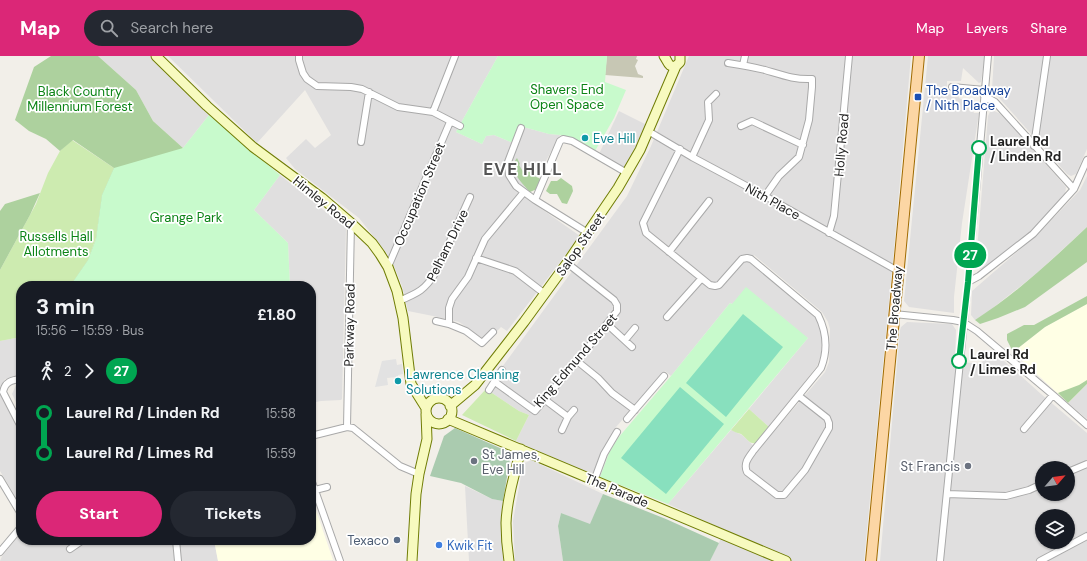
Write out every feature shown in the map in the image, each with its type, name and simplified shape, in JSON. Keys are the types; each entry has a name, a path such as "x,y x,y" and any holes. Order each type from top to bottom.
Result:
{"main road":[{"name":"Himley Road","path":"156,56 207,106 254,147 322,198 372,243 388,267 399,300 403,318 411,384 428,407"},
{"name":"Salop Street","path":"448,403 466,393 475,384 545,294 588,233 640,150 670,80 668,61 680,62 680,56"},
{"name":"The Broadway","path":"871,561 919,56"},
{"path":"412,561 416,494 427,439 428,407 438,399 448,403 451,411 448,419 442,424 438,424 430,420 428,407"},
{"name":"The Parade","path":"448,419 786,561"},
{"path":"427,439 438,424"},
{"path":"509,561 506,540 506,522 511,488 521,449"}],"street":[{"path":"299,56 303,73 311,83 317,86 351,87 369,92 398,107 433,112 460,126"},
{"path":"433,112 455,56"},
{"path":"743,65 745,56"},
{"name":"Holly Road","path":"829,233 834,216 849,56"},
{"path":"940,561 968,282 988,56"},
{"path":"1034,146 1047,56"},
{"path":"728,63 743,65 800,80 820,78"},
{"path":"765,196 780,176 799,157 809,120 812,79"},
{"path":"952,87 984,93 995,102 1074,189"},
{"path":"361,142 369,92"},
{"path":"692,157 709,120 708,102 716,94"},
{"path":"741,126 752,121 803,145"},
{"name":"Occupation Street","path":"388,267 450,122"},
{"path":"521,128 508,162 509,175 516,186 535,200 588,233"},
{"name":"Nith Place","path":"648,131 898,271"},
{"path":"535,200 560,141 563,140 572,141 627,173"},
{"path":"680,149 643,223 646,233 710,286 719,285 742,259 751,259 818,315 824,330 825,358 821,368 745,462 747,472 777,495 784,495 805,470 829,428 827,418 799,396"},
{"path":"968,282 985,271 1033,234 1074,189 1087,160"},
{"path":"449,324 449,308 452,299 468,277 484,240 524,192"},
{"name":"Pelham Drive","path":"399,300 419,292 429,284 436,272 470,197"},
{"path":"669,252 709,201"},
{"name":"Parkway Road","path":"347,427 351,223"},
{"path":"476,258 515,271 545,294"},
{"name":"King Edmund Street","path":"495,382 535,411 617,311 617,305 614,300 567,263"},
{"path":"667,317 701,279"},
{"path":"894,314 963,322 977,331 1087,425"},
{"path":"436,321 449,324 466,331 482,343 493,332"},
{"path":"607,324 632,347"},
{"path":"624,340 635,328"},
{"path":"577,361 598,378 612,393 634,410"},
{"path":"489,390 502,370"},
{"path":"627,419 664,376"},
{"path":"16,380 7,383 3,392 16,417"},
{"path":"1024,429 1053,395"},
{"path":"544,399 568,417"},
{"path":"562,430 568,417 574,410"},
{"path":"316,435 347,427 353,428 400,466 419,474"},
{"path":"594,481 604,454 616,432"},
{"path":"1075,469 1087,464"},
{"path":"0,479 16,506"},
{"path":"316,490 326,487"},
{"path":"947,494 1006,496 1035,487"},
{"path":"316,494 340,561"},
{"path":"0,552 16,533"},
{"path":"1040,561 1087,536"},
{"path":"70,549 76,545"},
{"path":"176,545 178,561"}],"shaded area":[{"path":"98,56 150,56 209,115 183,148 153,121 136,90"},
{"path":"168,56 498,56 456,132 482,144 486,136 494,135 513,143 518,127 560,135 526,198 580,236 507,331 501,327 495,333 491,329 482,338 459,322 408,311 402,286 394,266 386,252 359,218 295,169 286,158 306,139 315,148 331,135 305,90 257,143"},
{"path":"607,56 637,56 636,59 638,60 635,66 638,74 643,76 643,78 605,75"},
{"path":"689,56 911,56 864,561 710,561 725,530 668,504 731,430 742,435 758,450 825,372 829,362 830,329 822,312 754,255 749,262 815,316 820,323 822,335 821,356 817,366 769,427 749,409 808,338 730,303 671,376 665,371 616,427 603,449 592,475 516,441 529,415 519,411 486,389 627,196 651,146"},
{"path":"928,56 985,56 981,82 979,83 963,68 961,81 947,81 947,94 958,95 959,98 969,103 974,113 979,113 962,223 954,297 954,313 909,307 904,301"},
{"path":"994,56 1087,56 1087,149 1076,174 1071,176 1067,174 992,90"},
{"path":"619,111 647,125 625,168 620,167 599,154"},
{"path":"994,111 999,113 1008,121 1066,187 1065,195 1051,212 1026,236 986,267 980,269 974,264 978,238 988,116 990,112"},
{"path":"280,175 346,228 341,400 316,402 316,281 290,281 288,243 254,210"},
{"path":"1087,176 1087,227 1037,273 989,311 975,320 971,315 972,291 1041,231 1080,190"},
{"path":"1087,304 1087,384 1068,403 1013,352 1045,327"},
{"path":"907,322 952,324 956,330 955,361 980,364 993,351 1087,433 1087,561 880,561 901,327"},
{"path":"16,338 16,378 5,379 0,389 0,341"},
{"path":"396,359 397,365 402,364 403,374 398,375 398,377 387,378 388,385 375,387 382,361"},
{"path":"1087,384 1087,419 1068,403"},
{"path":"16,385 16,402 12,394"},
{"path":"0,394 16,424 16,498 0,471"},
{"path":"455,428 511,453 503,501 492,499 461,483 430,476 444,436"},
{"path":"531,460 603,494 590,525 561,513 558,526 563,561 515,561 513,521 523,464"},
{"path":"465,486 492,499 503,501 503,561 469,561"},
{"path":"603,494 666,519 719,543 710,561 563,561 558,526 561,513 590,524"},
{"path":"316,511 333,560 218,561 215,545 316,545"},
{"path":"16,539 16,545 173,545 175,561 0,561 2,556"},
{"path":"179,545 215,545 218,561 181,561"}],"green space":[{"name":"Black Country Millennium Forest","path":"51,56 98,56 136,90 153,121 183,148 74,281 88,260 96,239 102,195 114,168 73,140 60,151 46,139 29,131 15,120 34,67"},
{"name":"Shavers End Open Space","path":"498,56 607,56 605,82 626,90 614,118 595,151 569,138 527,128 518,127 513,143 494,135 486,136 482,144 456,132"},
{"name":"Grange Park","path":"209,115 280,175 254,210 288,243 290,281 73,281 88,260 96,239 102,195 114,168 183,148"},
{"name":"Russells Hall Allotments","path":"72,140 114,168 102,195 96,238 88,260 73,281 16,281 16,338 0,341 0,270 36,204 48,173 60,151"},
{"path":"517,158 524,173 529,170 534,176 541,179 537,189 530,192 520,181 514,167 514,163"},
{"path":"561,178 572,186 573,191 567,204 562,203 557,194 550,194 546,191 551,181 557,181"},
{"path":"40,193 30,215 0,270 0,211 5,204"},
{"path":"1087,227 1087,262 1025,307 980,324 975,320 1019,288"},
{"path":"746,287 808,338 668,504 600,477 609,453 618,438 671,376 730,303 732,304"},
{"path":"1087,296 1087,304 1045,327 1013,352 1007,340 1007,334 1024,325 1034,325"},
{"path":"743,314 783,347 726,417 686,383"},
{"path":"1087,380 1087,384 1068,403 1058,393 1079,385"},
{"path":"680,387 724,424 666,494 621,458"},
{"path":"486,389 519,411 529,415 516,441 462,415"},
{"path":"749,409 769,427 757,443 750,442 741,434 731,430"}],"bus line":[{"name":"27","path":"959,361 968,282 979,148"}],"place":[{"name":"The Broadway / Nith Place","path":"918,97"},
{"name":"Eve Hill","path":"585,138"},
{"name":"Laurel Rd / Linden Rd","path":"979,148"},
{"name":"Laurel Rd / Limes Rd","path":"959,361"},
{"name":"Lawrence Cleaning Solutions","path":"398,381"},
{"name":"St James, Eve Hill","path":"474,461"},
{"name":"St Francis","path":"968,466"},
{"name":"Texaco","path":"397,540"},
{"name":"Kwik Fit","path":"439,545"}],"district":[{"name":"EVE HILL","path":"523,169"}]}
